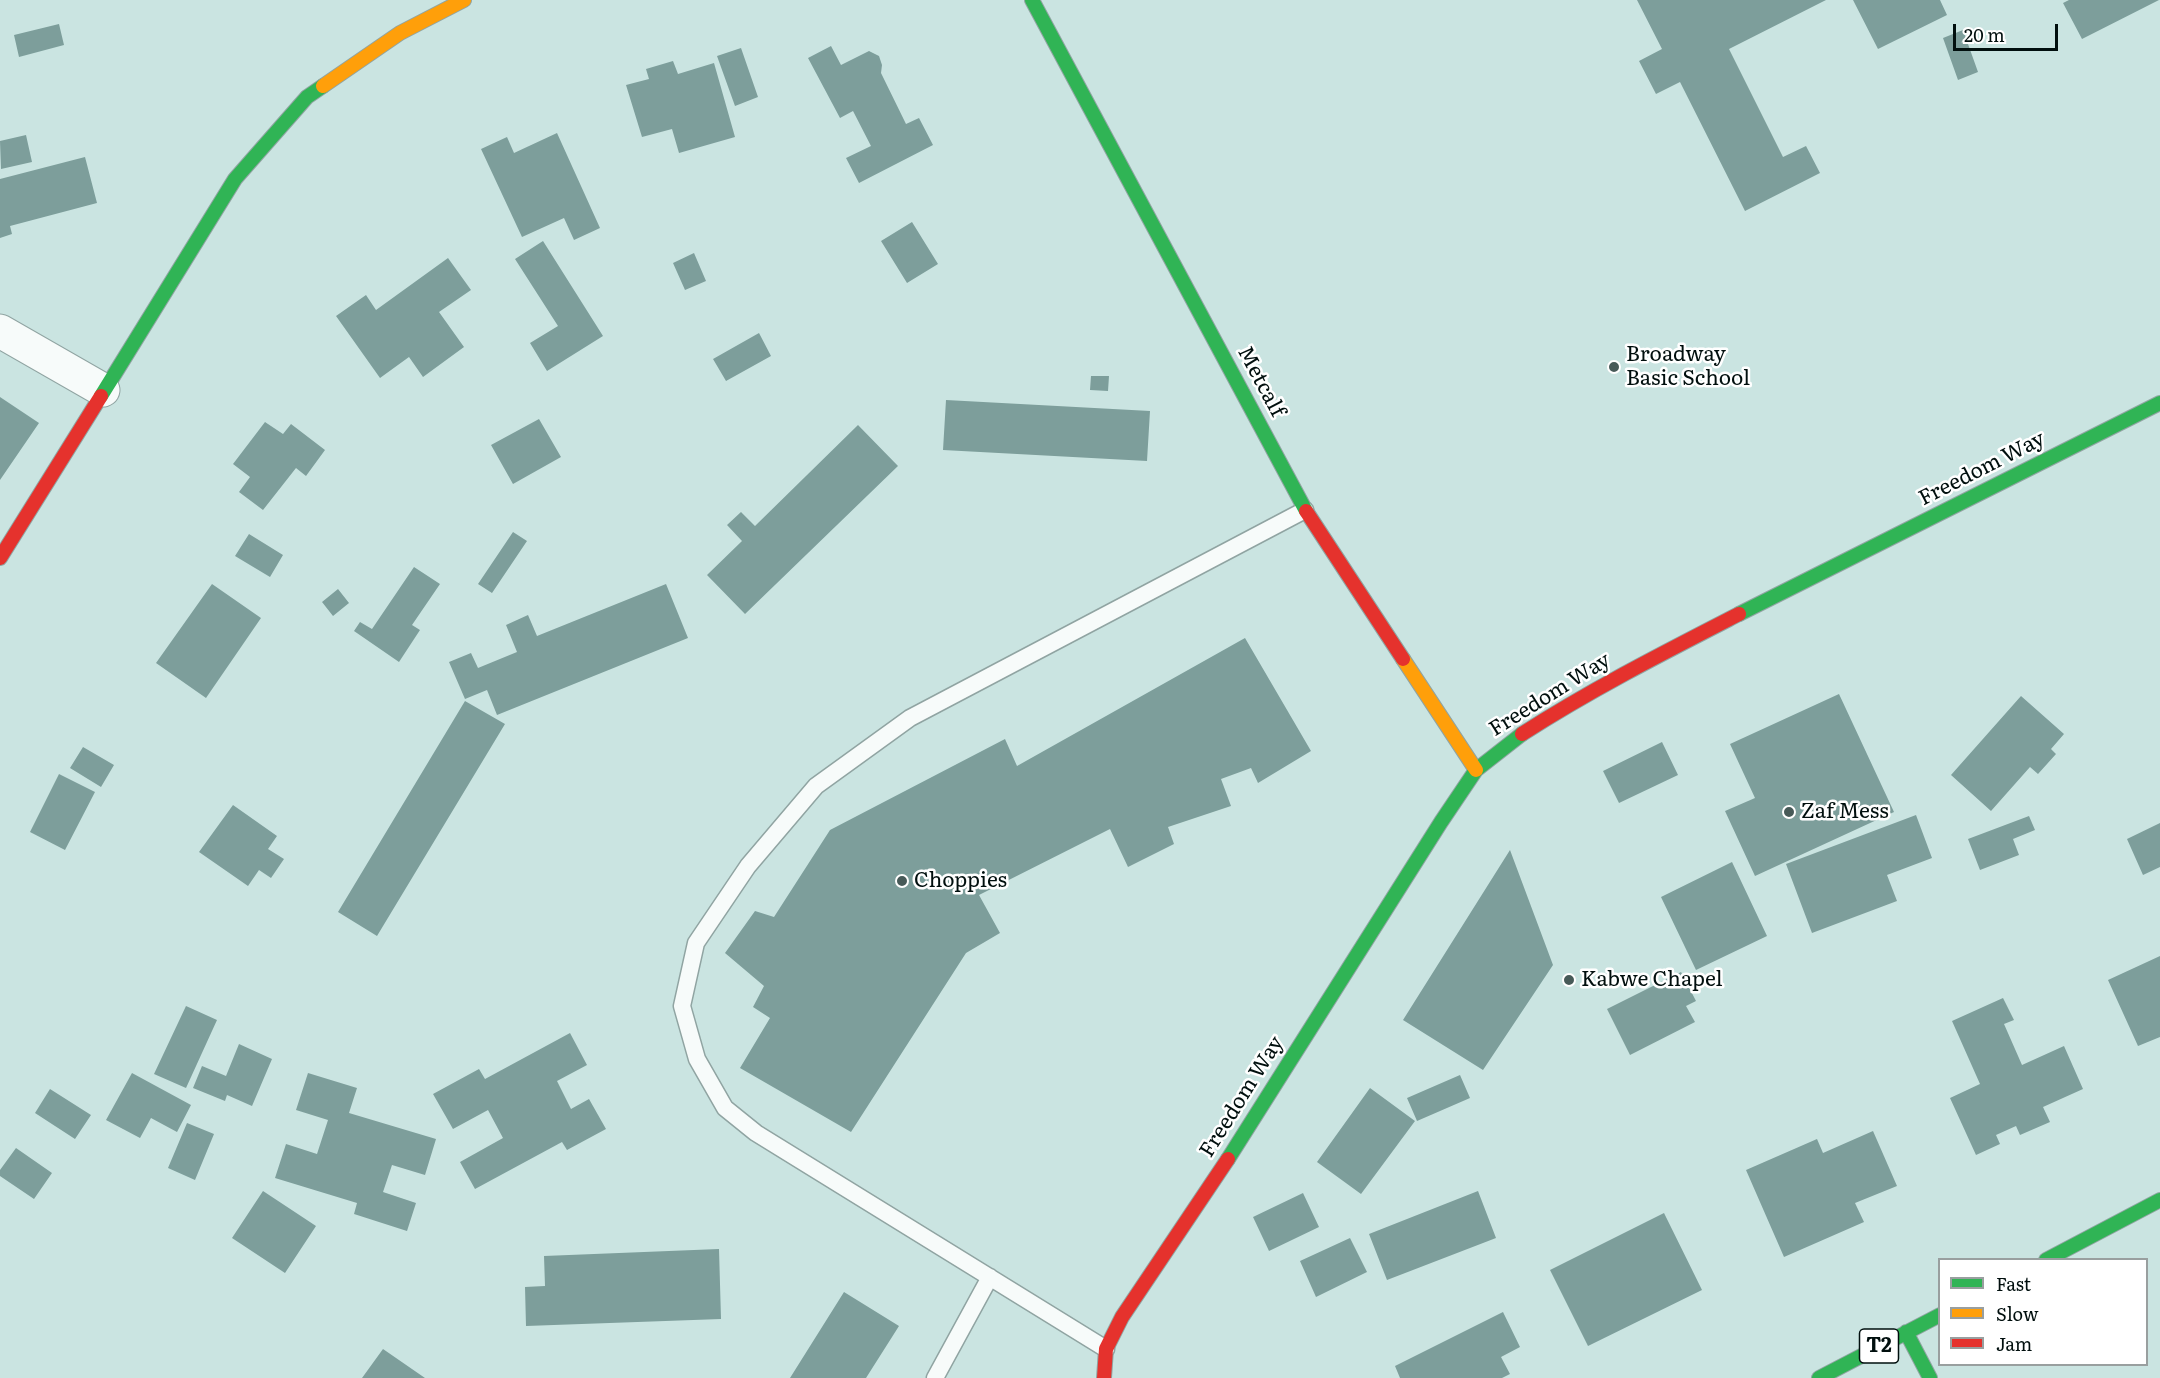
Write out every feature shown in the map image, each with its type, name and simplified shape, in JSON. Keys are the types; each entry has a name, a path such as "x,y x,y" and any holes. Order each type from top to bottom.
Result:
{"main road":[{"path":"0,558 235,179 308,97 400,33 464,0"},
{"name":"Metcalf","path":"1032,0 1305,510 1476,770"},
{"name":"Freedom Way","path":"1104,1378 1106,1349 1122,1317 1222,1169 1476,770 1516,737 1634,667 2160,403"},
{"path":"2050,1258 2160,1200"},
{"name":"T2","path":"1819,1378 1938,1316"},
{"path":"1906,1332 1930,1378"}],"street":[{"path":"0,331 103,390"}],"lane":[{"path":"1106,1349 756,1133 725,1108 697,1059 682,1006 696,943 748,866 816,786 910,718 1305,510"},
{"path":"935,1378 990,1277"}],"building":[{"path":"1637,0 1826,0 1729,49 1783,157 1806,146 1820,173 1745,211 1680,82 1656,94 1639,61 1662,49"},
{"path":"1853,0 1940,0 1947,15 1878,49"},
{"path":"2069,0 2159,0 2082,39 2063,3"},
{"path":"59,24 64,45 19,57 14,35"},
{"path":"1963,30 1978,72 1958,80 1943,38"},
{"path":"831,46 841,65 869,51 879,56 882,65 881,73 906,124 919,118 933,145 859,183 846,158 871,146 853,111 840,118 808,58"},
{"path":"741,48 758,97 735,106 717,56"},
{"path":"673,61 678,74 714,63 735,137 679,153 672,129 642,137 626,85 649,79 646,69"},
{"path":"557,133 600,228 574,240 564,218 522,237 481,149 507,137 514,153"},
{"path":"26,135 32,162 1,169 0,141"},
{"path":"85,157 97,203 10,226 12,234 0,238 0,179"},
{"path":"912,222 938,264 907,283 881,241"},
{"path":"543,241 603,336 547,371 530,343 558,326 515,259"},
{"path":"694,253 706,281 685,290 673,263"},
{"path":"448,258 471,290 439,312 464,347 423,377 409,357 380,378 336,316 366,295 376,310"},
{"path":"759,333 771,356 726,381 713,359"},
{"path":"1091,376 1109,376 1108,391 1090,390"},
{"path":"0,397 39,423 0,480"},
{"path":"946,400 1150,411 1147,461 943,450"},
{"path":"539,419 561,457 513,484 491,445"},
{"path":"265,422 283,434 291,424 325,450 306,476 296,468 263,510 239,492 250,477 233,464"},
{"path":"858,425 898,466 745,614 707,575 742,541 727,525 741,512 755,526"},
{"path":"513,532 527,541 492,593 478,584"},
{"path":"249,534 283,555 270,577 235,556"},
{"path":"414,567 440,584 412,625 420,630 399,662 354,631 360,622 372,629"},
{"path":"212,584 261,618 206,698 156,663"},
{"path":"666,584 688,638 497,715 487,690 465,699 449,662 471,653 478,668 517,652 506,625 528,615 537,636"},
{"path":"338,589 349,603 333,616 322,602"},
{"name":"Choppies","path":"1245,638 1311,751 1258,783 1251,768 1221,779 1231,806 1168,827 1174,844 1128,867 1110,829 979,895 1000,933 966,953 851,1132 740,1068 770,1018 753,1007 764,986 725,953 755,911 774,917 830,830 1005,739 1017,766"},
{"path":"1839,694 1894,812 1755,876 1725,811 1755,798 1730,744"},
{"path":"2021,696 2064,734 2051,749 2056,754 2038,774 2030,767 1991,811 1951,775"},
{"path":"465,701 505,724 377,936 338,912"},
{"path":"1662,742 1678,775 1619,803 1603,771"},
{"path":"83,747 114,765 101,787 70,768"},
{"path":"59,774 95,792 65,850 30,832"},
{"path":"233,805 277,836 268,849 284,859 271,878 259,870 248,886 199,852"},
{"path":"1916,815 1932,858 1887,875 1897,901 1812,933 1786,864"},
{"path":"2029,816 2035,830 2013,839 2019,855 1980,870 1968,839"},
{"path":"2160,823 2160,867 2143,875 2127,839"},
{"path":"1510,850 1553,965 1483,1070 1403,1020"},
{"path":"1732,862 1767,936 1696,970 1661,897"},
{"path":"2160,956 2160,1037 2138,1046 2108,980"},
{"path":"1681,972 1696,1001 1686,1006 1695,1022 1630,1055 1607,1009"},
{"path":"2003,998 2014,1020 2004,1024 2022,1065 2064,1046 2083,1089 2043,1107 2050,1122 2020,1135 2016,1126 1996,1135 2000,1144 1976,1155 1950,1098 1980,1084 1952,1021"},
{"path":"186,1006 217,1020 186,1088 154,1074"},
{"path":"570,1033 587,1065 557,1081 571,1109 589,1099 606,1129 567,1150 562,1142 475,1189 460,1162 503,1138 488,1110 453,1129 433,1094 479,1069 485,1079"},
{"path":"239,1044 272,1059 252,1106 227,1095 225,1101 193,1088 202,1066 226,1076"},
{"path":"132,1073 191,1105 177,1132 151,1118 140,1138 106,1120"},
{"path":"308,1073 357,1088 349,1113 436,1139 425,1175 392,1165 383,1192 416,1203 407,1231 354,1214 357,1203 275,1178 286,1144 317,1154 328,1120 296,1110"},
{"path":"1460,1075 1470,1098 1417,1121 1407,1098"},
{"path":"1370,1088 1415,1121 1361,1194 1317,1162"},
{"path":"50,1089 91,1115 75,1139 35,1113"},
{"path":"187,1123 214,1134 195,1180 168,1168"},
{"path":"1873,1131 1897,1186 1855,1203 1864,1222 1784,1257 1746,1170 1817,1139 1823,1153"},
{"path":"16,1148 52,1173 34,1199 0,1176 0,1170"},
{"path":"263,1191 316,1226 285,1273 232,1238"},
{"path":"1478,1191 1496,1238 1387,1280 1369,1234"},
{"path":"1303,1193 1319,1227 1269,1251 1253,1217"},
{"path":"1664,1213 1702,1290 1588,1346 1550,1270"},
{"path":"1350,1238 1367,1272 1316,1297 1300,1261"},
{"path":"719,1249 721,1319 526,1326 525,1287 545,1286 544,1256"},
{"path":"844,1292 899,1326 866,1378 790,1378"},
{"path":"1503,1312 1520,1347 1501,1357 1510,1374 1502,1378 1400,1378 1395,1366"},
{"path":"383,1349 425,1378 362,1378"}],"traffic: fast":[{"path":"1032,0 1306,511"},
{"path":"101,396 235,179 307,97 323,86"},
{"path":"1739,614 2160,403"},
{"path":"1228,1159 1476,770 1522,734"},
{"path":"2050,1258 2160,1200"},
{"path":"1819,1378 1938,1316"},
{"path":"1906,1332 1930,1378"}],"traffic: slow":[{"path":"323,86 400,33 464,0"},
{"path":"1403,659 1476,770"}],"traffic: jam":[{"path":"0,558 101,396"},
{"path":"1306,511 1403,659"},
{"path":"1522,734 1602,686 1739,614"},
{"path":"1104,1378 1106,1349 1122,1317 1228,1159"}],"place":[{"name":"Broadway Basic School","path":"1614,367"},
{"name":"Zaf Mess","path":"1789,812"},
{"name":"Choppies","path":"902,881"},
{"name":"Kabwe Chapel","path":"1569,980"}]}
